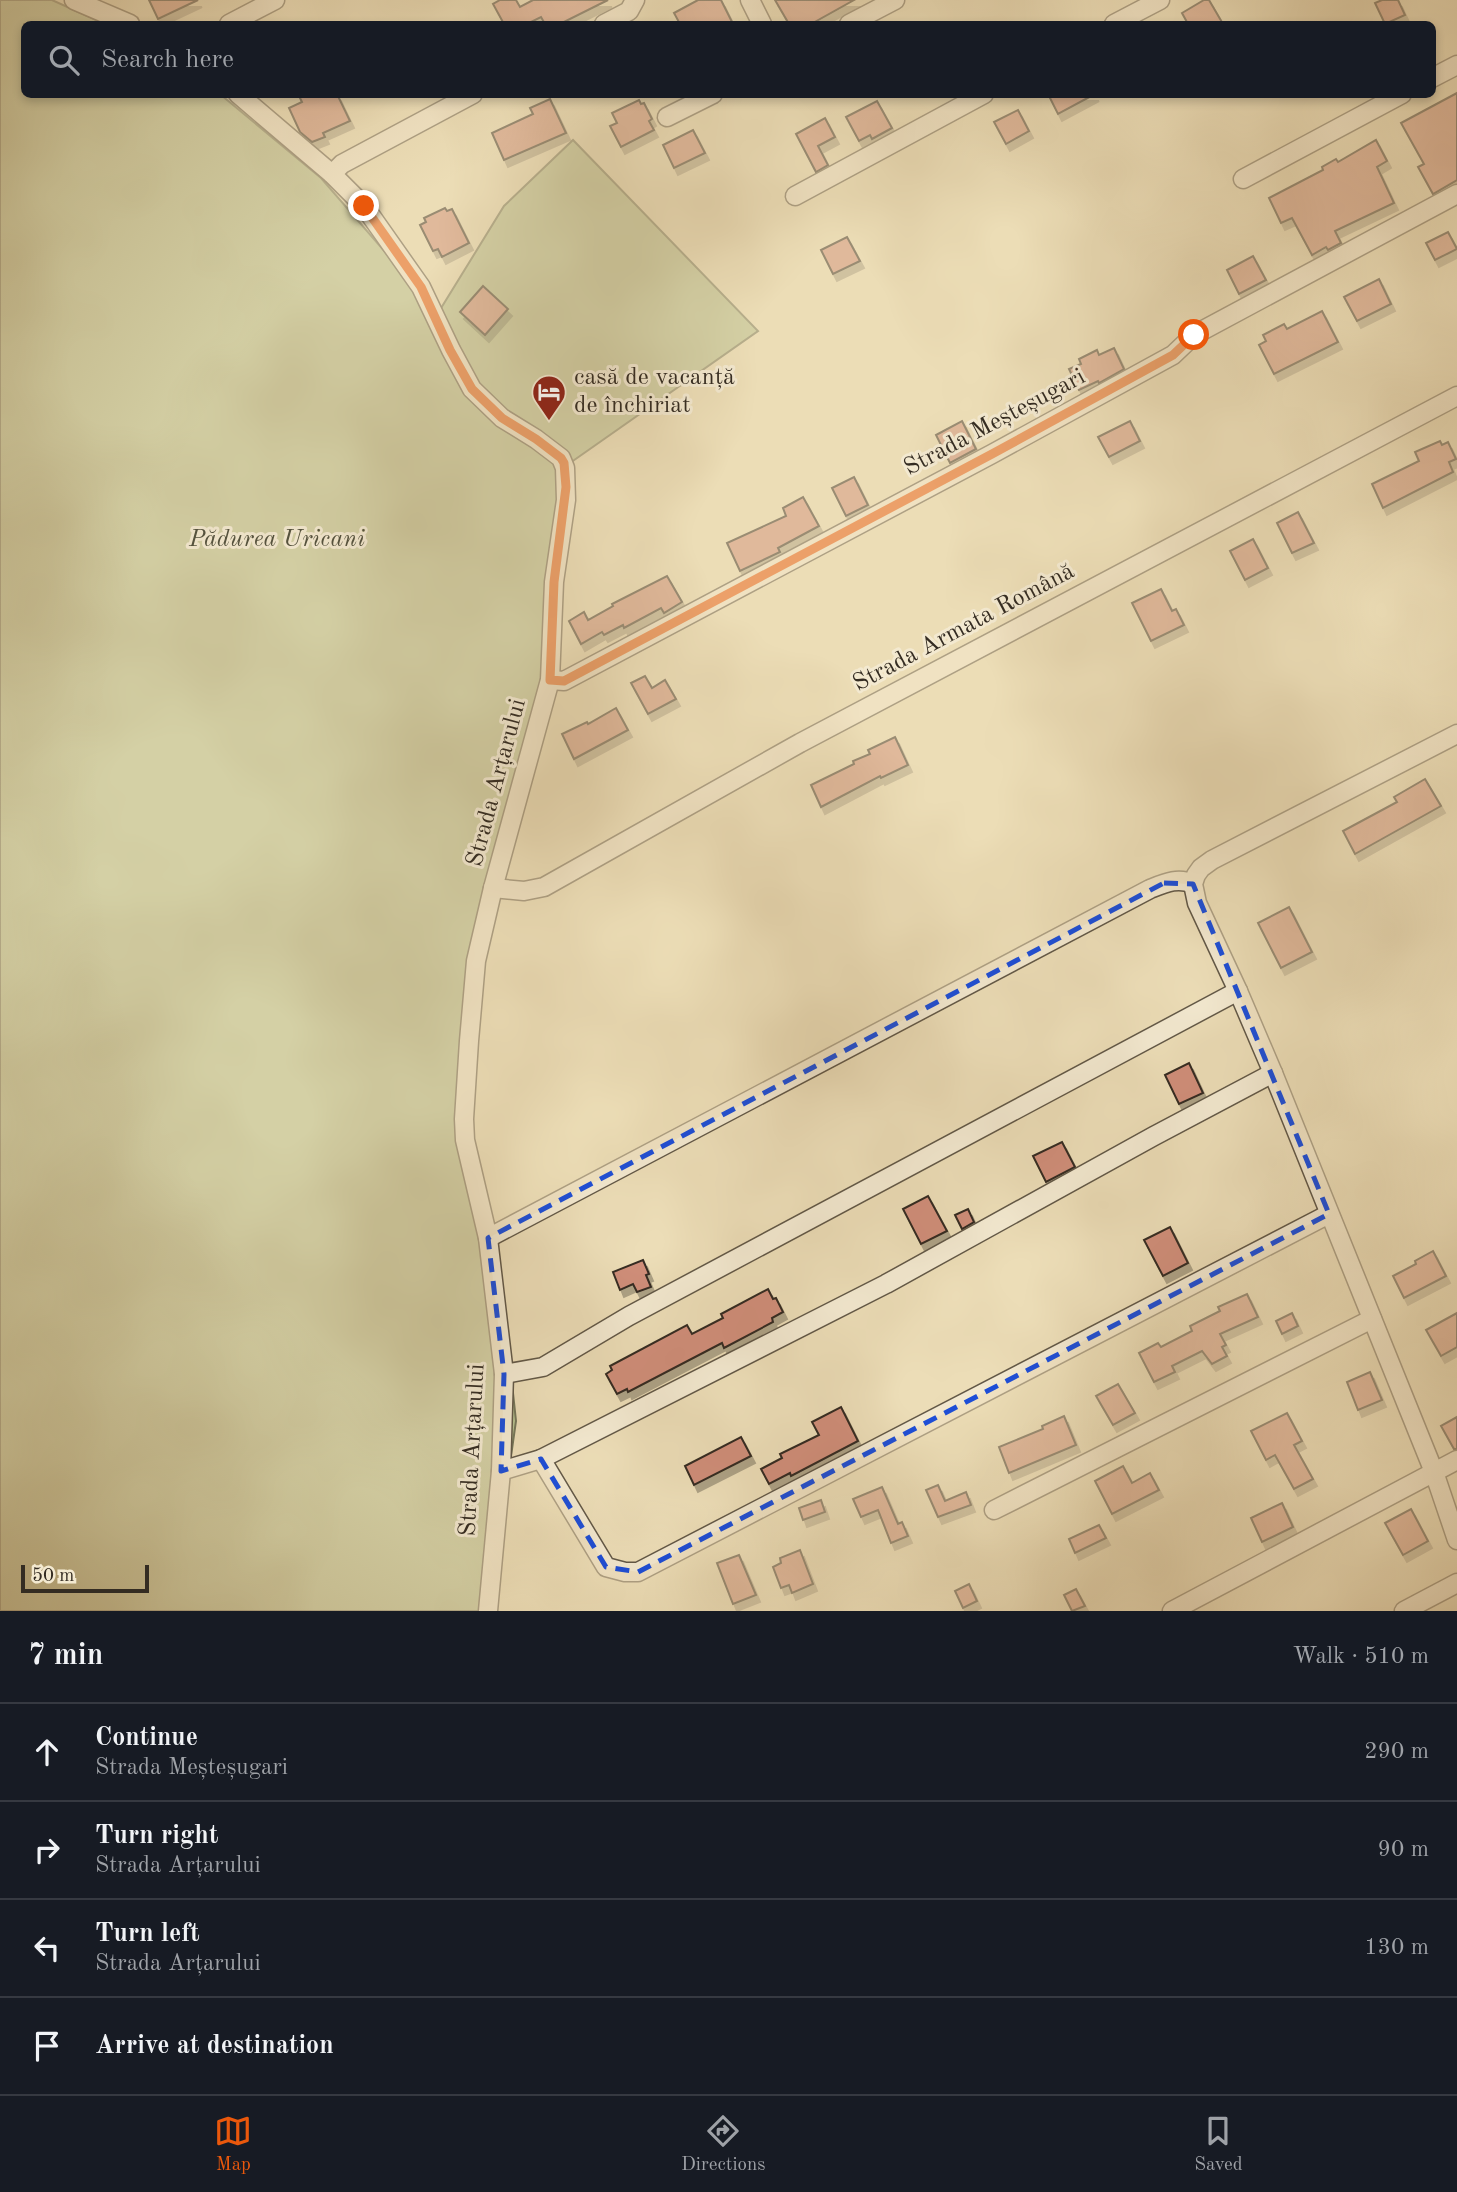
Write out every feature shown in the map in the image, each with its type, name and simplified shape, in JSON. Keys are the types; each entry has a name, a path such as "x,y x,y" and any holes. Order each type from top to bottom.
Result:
{"street":[{"path":"74,0 123,21"},
{"path":"235,21 275,0"},
{"path":"610,21 629,11 635,0"},
{"path":"750,0 760,21"},
{"path":"855,21 895,0"},
{"path":"1120,21 1160,0"},
{"path":"1436,76 1457,65"},
{"name":"Strada Arțarului","path":"243,98 332,174 364,206 421,287 450,350 472,389 502,418 536,439 564,463 566,487 554,582 550,680 493,888 476,961 464,1119 465,1140 488,1238 504,1374 501,1471 488,1611"},
{"path":"332,174 342,164 465,98"},
{"path":"667,117 705,98"},
{"path":"794,196 977,98"},
{"path":"1243,179 1395,98"},
{"name":"Strada Meșteșugari","path":"550,680 564,681 992,454 1173,355 1194,335 1457,194"},
{"name":"Strada Armata Română","path":"493,888 524,891 544,887 800,743 1457,396"},
{"path":"1457,734 1213,860 1201,868 1193,884 1197,903 1273,1073 1434,1472 1457,1540"},
{"path":"488,1238 1150,889 1178,880 1193,884"},
{"path":"504,1374 543,1367 629,1316 1238,991"},
{"path":"501,1471 541,1460 886,1284 1273,1073"},
{"path":"541,1460 606,1567 638,1572 1329,1214"},
{"path":"994,1510 1372,1319"},
{"path":"1172,1611 1457,1460"},
{"path":"1404,1611 1457,1583"}],"highlighted area":[{"path":"1164,883 1193,884 1329,1214 638,1572 606,1567 541,1459 501,1471 504,1374 488,1238"}],"green space":[{"name":"Pădurea Uricani","path":"0,0 52,0 98,21 21,21 21,98 225,98 321,178 438,313 504,206 573,140 758,331 560,470 545,672 489,888 470,1138 497,1244 516,1421 489,1611 0,1611"}],"building":[{"path":"149,0 198,0 158,19"},
{"path":"500,0 516,0 520,7 533,0 608,0 566,21 543,21 541,17 533,21 502,21 493,4"},
{"path":"698,0 721,0 732,21 678,21 674,13"},
{"path":"775,0 854,0 816,21 787,21"},
{"path":"1204,0 1209,0 1221,21 1186,21 1182,13"},
{"path":"1398,0 1405,15 1392,21 1384,21 1375,3"},
{"path":"1457,93 1457,180 1433,194 1418,167 1424,164 1401,123"},
{"path":"300,98 339,98 350,121 323,133 325,137 312,142 300,132 289,108 302,102"},
{"path":"1050,98 1088,98 1058,114"},
{"path":"550,99 566,133 504,160 492,133 533,114 530,108"},
{"path":"639,100 641,104 644,103 652,119 649,121 654,130 621,147 610,126 617,123 612,113"},
{"path":"877,101 892,128 872,139 870,135 859,141 846,117"},
{"path":"1018,110 1029,131 1006,144 994,122"},
{"path":"825,118 835,137 818,146 828,165 816,172 796,134"},
{"path":"693,130 705,153 674,168 663,145"},
{"path":"1376,140 1387,161 1377,167 1394,203 1335,231 1341,243 1312,255 1292,218 1281,223 1269,198 1323,170 1322,167 1336,159 1338,162"},
{"path":"445,208 447,211 452,209 469,243 442,257 438,249 433,251 420,225 426,222 424,218"},
{"path":"1448,232 1457,249 1435,260 1426,243"},
{"path":"847,237 860,261 833,274 821,250"},
{"path":"1253,256 1266,280 1239,294 1227,270"},
{"path":"1379,279 1391,304 1357,321 1344,297"},
{"path":"483,286 508,309 485,335 460,312"},
{"path":"1322,311 1338,342 1274,374 1259,345 1266,341 1263,335 1284,324 1287,329"},
{"path":"1114,348 1124,369 1099,383 1098,381 1079,390 1069,369 1081,364 1079,359 1097,350 1099,355"},
{"path":"962,421 976,449 950,463 936,435"},
{"path":"1130,421 1140,441 1109,457 1098,437"},
{"path":"1440,441 1442,445 1448,442 1456,459 1449,462 1453,472 1383,508 1372,484 1419,461 1415,452"},
{"path":"854,477 868,505 846,516 832,488"},
{"path":"803,497 819,526 778,548 780,552 740,571 727,543 786,516 783,508"},
{"path":"1298,512 1314,543 1292,553 1277,523"},
{"path":"1253,539 1268,568 1245,580 1230,551"},
{"path":"667,576 682,602 664,613 661,608 624,628 623,625 604,635 602,632 581,644 569,621 584,612 588,620 613,606 612,604"},
{"path":"1161,589 1172,611 1176,609 1184,625 1151,641 1132,603"},
{"path":"645,676 652,688 665,680 676,699 648,714 631,683"},
{"path":"616,708 628,730 574,759 562,734 587,722 588,724"},
{"path":"895,737 908,765 881,778 880,776 821,807 811,785 854,764 853,761 870,754 868,750"},
{"path":"1425,779 1441,806 1355,854 1343,831 1397,802 1394,797"},
{"path":"1289,907 1312,952 1281,968 1258,923"},
{"path":"1189,1063 1203,1093 1179,1104 1165,1075"},
{"path":"1062,1142 1075,1167 1046,1182 1033,1156"},
{"path":"928,1196 947,1231 921,1244 903,1209"},
{"path":"968,1209 974,1222 962,1229 955,1215"},
{"path":"1170,1227 1188,1263 1163,1276 1144,1240"},
{"path":"1433,1251 1446,1276 1404,1298 1393,1276"},
{"path":"643,1260 651,1287 637,1292 633,1284 620,1290 613,1272"},
{"path":"768,1289 783,1312 772,1318 773,1322 724,1348 722,1343 628,1392 627,1389 617,1394 606,1374 612,1370 610,1366 687,1325 692,1334 723,1318 721,1314"},
{"path":"1247,1294 1258,1317 1220,1334 1226,1345 1222,1347 1227,1356 1212,1364 1202,1351 1172,1366 1175,1372 1154,1382 1139,1353 1158,1343 1161,1347 1192,1331 1190,1326 1220,1311 1218,1307"},
{"path":"1292,1313 1298,1326 1282,1334 1276,1321"},
{"path":"1457,1313 1457,1347 1441,1356 1426,1330"},
{"path":"1370,1372 1382,1400 1358,1410 1347,1382"},
{"path":"1118,1384 1135,1413 1113,1425 1096,1396"},
{"path":"841,1407 858,1441 791,1476 790,1473 769,1484 761,1469 782,1458 780,1454 819,1435 812,1422"},
{"path":"1287,1413 1302,1441 1294,1445 1313,1479 1294,1489 1275,1455 1266,1460 1251,1431"},
{"path":"1064,1416 1076,1445 1009,1473 999,1447 1043,1429 1042,1426"},
{"path":"1457,1417 1457,1449 1454,1449 1441,1426"},
{"path":"741,1437 751,1456 694,1485 685,1466"},
{"path":"1123,1466 1132,1483 1150,1473 1159,1490 1112,1514 1095,1481"},
{"path":"938,1485 945,1501 966,1492 971,1505 938,1517 926,1490"},
{"path":"882,1487 898,1524 902,1522 908,1536 891,1543 878,1510 861,1517 853,1499"},
{"path":"821,1500 825,1512 803,1520 799,1508"},
{"path":"1282,1503 1293,1527 1262,1542 1251,1518"},
{"path":"1411,1509 1428,1541 1403,1555 1385,1523"},
{"path":"1099,1525 1106,1538 1075,1553 1069,1539"},
{"path":"800,1550 813,1584 792,1593 789,1585 781,1588 773,1567 781,1563 780,1558"},
{"path":"739,1555 756,1595 733,1604 717,1563"},
{"path":"969,1584 977,1601 963,1608 955,1591"},
{"path":"1076,1589 1085,1606 1072,1611 1064,1595"}],"place":[{"name":"casă de vacanță de închiriat","path":"549,422"}],"route":[{"path":"364,206 421,287 450,350 472,389 502,418 536,439 564,463 566,500 554,582 550,680 564,681 992,454 1173,355 1194,335"}]}
